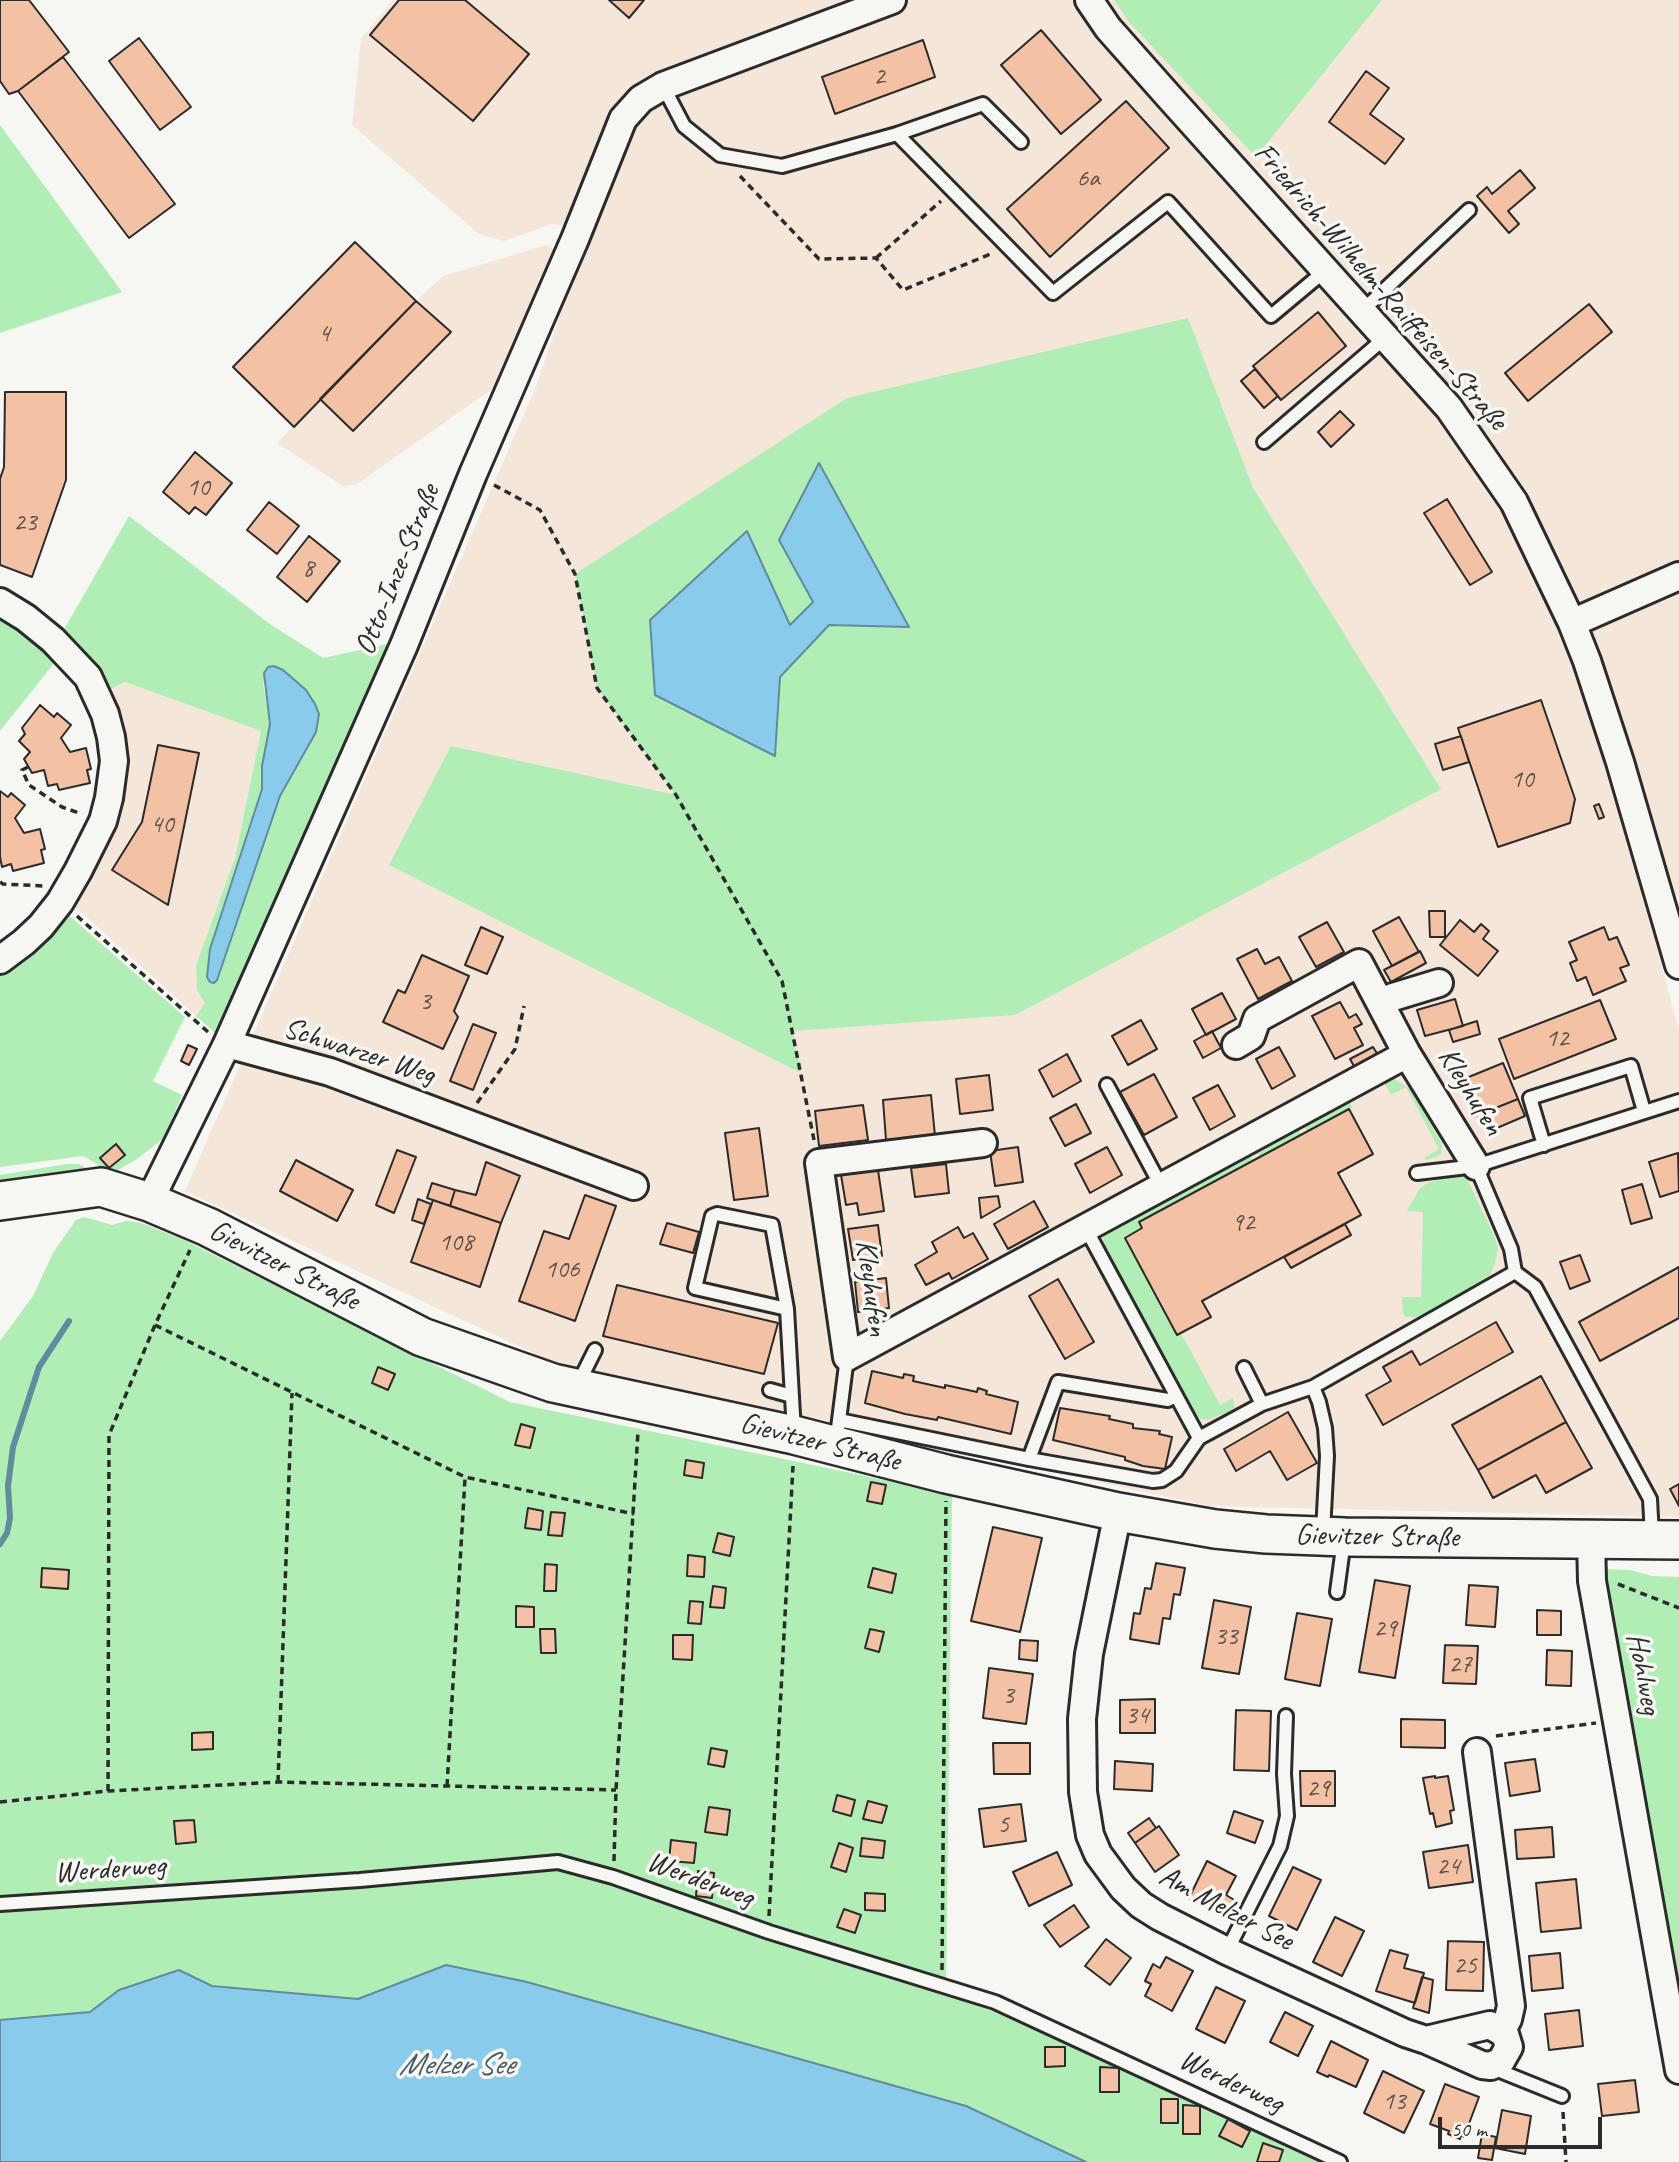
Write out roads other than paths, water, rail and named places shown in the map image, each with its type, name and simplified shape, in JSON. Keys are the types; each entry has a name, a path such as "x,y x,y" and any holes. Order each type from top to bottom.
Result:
{"main road":[{"name":"Gievitzer Straße","path":"0,1201 101,1187 149,1202 208,1227 422,1337 519,1371 577,1388 794,1435 837,1433 946,1474 1118,1512 1215,1529 1334,1537 1665,1540"}],"street":[{"path":"663,86 892,0"},
{"name":"Friedrich-Wilhelm-Raiffeisen-Straße","path":"1089,0 1126,48 1449,408 1514,502 1572,623 1620,762 1679,965"},
{"name":"Otto-Inze-Straße","path":"227,1044 404,645 623,119 641,99 663,86"},
{"path":"1572,623 1679,576"},
{"path":"0,603 26,618 75,661 98,695 111,737 114,761 103,821 79,871 41,926 0,960"},
{"name":"Kleyhufen","path":"1236,1045 1251,1037 1257,1019 1359,963 1407,1054 1476,1166"},
{"path":"1381,1003 1439,983"},
{"path":"149,1202 227,1044"},
{"name":"Schwarzer Weg","path":"227,1044 330,1072 634,1186"},
{"name":"Kleyhufen","path":"983,1143 819,1163 847,1357 1407,1054"},
{"name":"Am Melzer See","path":"1118,1512 1089,1654 1082,1719 1083,1792 1090,1835 1111,1874 1141,1905 1160,1917 1405,2033 1486,2066"},
{"name":"Hohlweg","path":"1591,1539 1592,1580 1679,2070"},
{"path":"1477,1752 1511,2006 1502,2030"},
{"path":"1426,2040 1485,2025 1494,2026 1502,2030 1508,2041 1507,2053 1497,2064 1486,2066"}],"lane":[{"path":"663,86 684,126 720,155 782,166 897,134 983,104 1021,142"},
{"path":"897,134 1054,293 1168,202 1271,316 1326,270"},
{"path":"1362,311 1469,210"},
{"path":"1264,442 1386,337"},
{"path":"1544,1144 1530,1098 1631,1066 1644,1111"},
{"path":"1107,1084 1161,1186"},
{"path":"1417,1173 1476,1166 1679,1101"},
{"path":"1476,1166 1511,1249 1515,1272 1535,1287 1650,1499 1665,1540"},
{"path":"787,1309 695,1288 712,1216 717,1214 772,1225 787,1309 794,1435"},
{"path":"1085,1226 1199,1437"},
{"path":"847,1357 837,1433 1029,1459 1153,1481 1162,1480 1176,1471 1199,1437 1262,1404 1313,1387 1515,1272"},
{"path":"577,1388 595,1350"},
{"path":"1244,1368 1262,1404"},
{"path":"1029,1459 1058,1382 1168,1400 1176,1396"},
{"path":"1313,1387 1320,1402 1325,1428 1337,1592"},
{"path":"770,1391 792,1396"},
{"path":"1227,1951 1280,1846 1287,1816 1284,1774 1286,1716"},
{"name":"Werderweg","path":"0,1904 360,1880 558,1861 613,1877 769,1932 995,2002 1340,2162"},
{"path":"1486,2066 1562,2096"}],"water":[{"path":"819,463 909,627 829,625 780,677 775,756 655,695 650,620 747,531 790,625 813,602 779,540"},
{"path":"274,666 283,670 306,690 315,704 319,714 316,732 280,796 214,983 207,977 210,949 262,789 262,766 270,724 264,673 268,667"},
{"name":"Melzer See","path":"446,1965 527,1982 966,2106 1086,2162 0,2162 0,2020 90,2012 119,1990 179,1970 212,1986 358,1999"}],"waterway":[{"path":"0,1544 7,1533 10,1518 8,1486 13,1447 39,1367 69,1321"}]}
